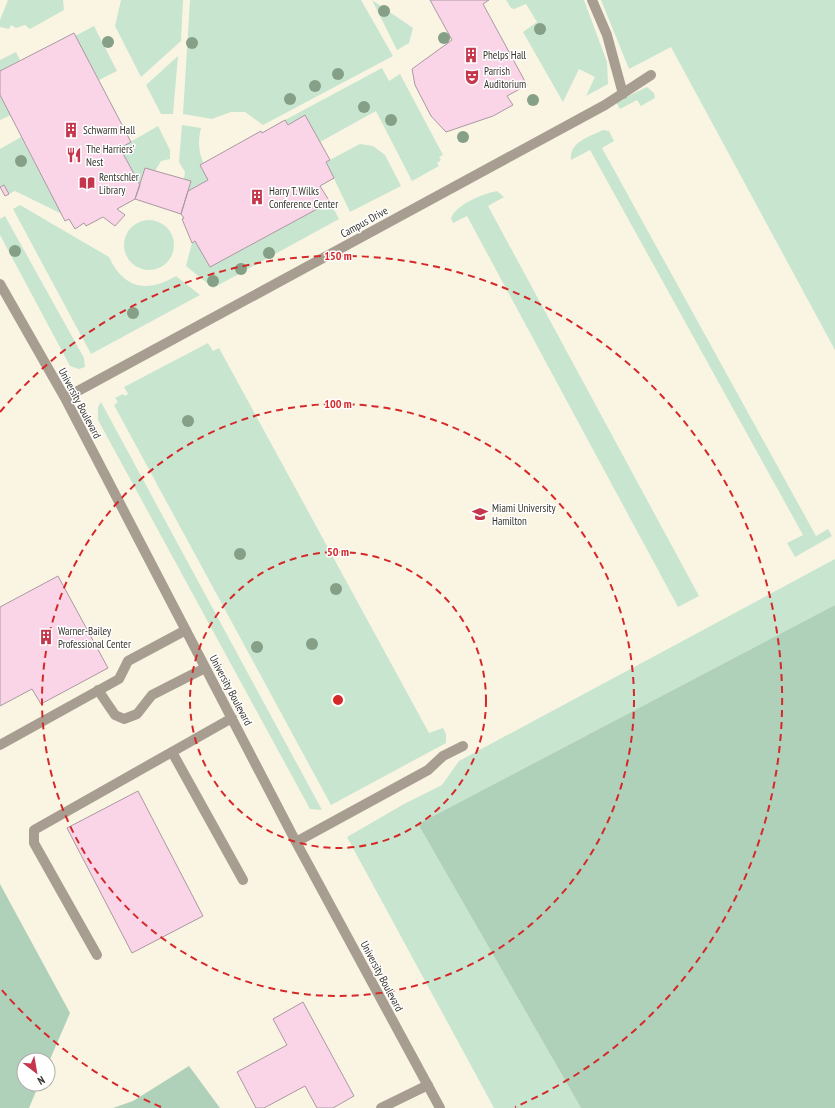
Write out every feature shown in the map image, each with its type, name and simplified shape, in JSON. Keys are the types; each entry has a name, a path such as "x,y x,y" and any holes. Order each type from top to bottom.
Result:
{"street":[{"path":"592,0 607,35 623,94"},
{"name":"Campus Drive","path":"64,398 605,105 651,75"},
{"name":"University Boulevard","path":"0,284 64,398 296,842 440,1108"},
{"path":"0,745 119,679 128,661 186,630"},
{"path":"98,690 115,715 124,719 137,714 152,695 205,668"},
{"path":"97,955 34,844 34,830 232,718"},
{"path":"296,842 428,770 443,756 463,746"},
{"path":"172,752 242,880"},
{"path":"381,1108 394,1105 428,1085"}],"green space":[{"path":"8,0 63,0 64,10 30,29 25,25 16,28 11,25 9,29 0,27 0,20"},
{"path":"121,0 183,0 181,41 141,77 115,26"},
{"path":"190,0 361,0 393,56 263,125 245,112 231,112 212,119 183,114"},
{"path":"372,0 413,28 409,43 397,50"},
{"path":"506,0 584,0 607,62 608,84 586,96 595,77 579,69 563,102 523,32 537,22 526,4 514,9 511,8"},
{"path":"601,0 835,0 835,350 671,47 629,69"},
{"path":"94,26 117,71 99,80 75,36"},
{"path":"16,52 20,60 0,71 0,60"},
{"path":"178,56 173,114 161,114 146,85"},
{"path":"382,68 389,81 400,74 443,155 439,157 441,160 437,163 439,166 412,181 376,111 320,142 305,115 288,125 285,120"},
{"path":"647,87 654,93 655,98 641,106 637,100 620,109 616,102"},
{"path":"0,95 11,115 0,120"},
{"path":"182,125 201,128 199,142 200,154 211,178 188,191 191,181 184,179 185,172 179,162"},
{"path":"158,126 170,150 170,159 161,161 155,171 145,168 140,185 120,148"},
{"path":"603,130 609,131 614,141 602,148 816,536 828,529 832,536 795,557 787,543 803,535 590,150 571,160 571,154 577,144"},
{"path":"21,137 62,214 15,191 9,194 4,185 0,186 0,149"},
{"path":"360,144 373,146 385,155 401,186 350,212 326,162"},
{"path":"497,191 504,197 488,206 699,596 678,607 467,216 453,223 451,218 454,213 464,204 477,197"},
{"path":"330,202 339,219 213,288 186,266 192,243 195,241 210,267"},
{"path":"20,205 109,257 115,268 129,282 137,285 155,285 176,276 200,295 91,354 13,209"},
{"path":"5,216 84,358 85,367 79,369 70,366 0,235 0,219"},
{"path":"149,220 158,222 169,231 174,245 172,254 163,265 149,270 140,268 129,259 124,245 126,236 135,225"},
{"path":"208,343 213,351 219,348 429,733 443,728 446,734 446,743 331,805 114,405 118,402 115,398 123,394 125,396 128,394 124,387"},
{"path":"101,402 322,810 310,809 98,420 98,407"},
{"path":"835,559 835,605 418,824 581,1108 494,1108 347,837 404,804 442,785 459,761"},
{"path":"835,605 835,1108 581,1108 418,824"},
{"path":"0,884 70,1013 53,1052 16,1052 16,1092 36,1092 29,1108 0,1108"},
{"path":"189,1066 220,1108 113,1108 133,1101"}],"building":[{"name":"Phelps Hall","path":"430,0 489,0 483,4 527,85 507,96 513,105 493,116 446,132 431,116 415,85 412,69 452,40"},
{"name":"Schwarm Hall","path":"74,33 131,142 120,148 140,185 135,199 117,209 125,215 115,226 103,217 86,226 84,223 75,229 69,219 65,221 0,95 0,71"},
{"name":"Harry T. Wilks Conference Center","path":"305,115 330,160 326,162 334,178 320,186 330,202 210,267 195,241 192,243 182,219 184,218 181,214 188,191 208,180 200,165 261,131 262,133 285,120 288,125"},
{"path":"145,168 191,181 181,214 135,199"},
{"path":"4,185 9,194 5,196 0,187"},
{"name":"Warner-Bailey Professional Center","path":"58,576 108,668 41,704 32,689 0,706 0,607"},
{"path":"138,791 203,916 132,953 67,828"},
{"path":"303,1002 354,1096 333,1108 317,1108 305,1086 264,1108 256,1108 237,1072 287,1045 273,1019"}],"place":[{"name":"Phelps Hall","path":"471,55"},
{"name":"Parrish Auditorium","path":"472,77"},
{"name":"Schwarm Hall","path":"71,130"},
{"name":"The Harriers' Nest","path":"74,155"},
{"name":"Rentschler Library","path":"87,183"},
{"name":"Harry T. Wilks Conference Center","path":"257,197"},
{"name":"Miami University Hamilton","path":"480,514"},
{"name":"Warner-Bailey Professional Center","path":"46,637"}]}
